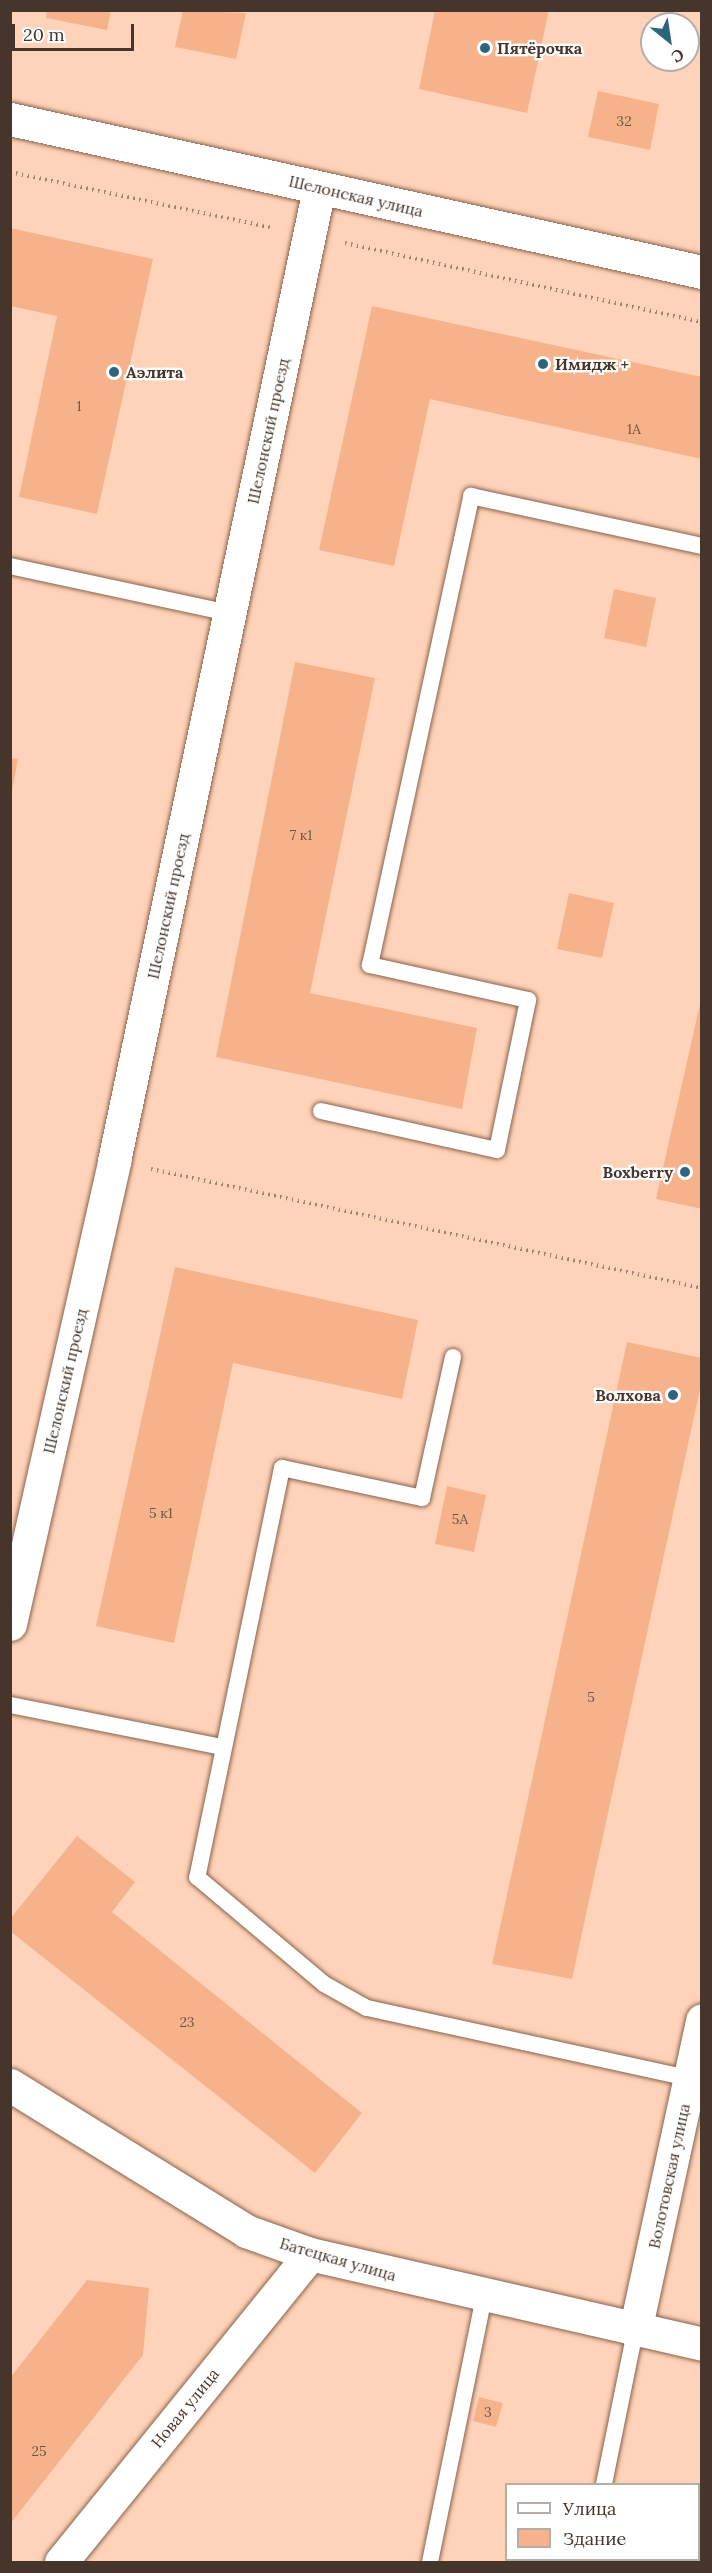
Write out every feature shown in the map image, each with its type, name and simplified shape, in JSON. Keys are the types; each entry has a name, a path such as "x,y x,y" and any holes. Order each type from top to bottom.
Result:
{"street":[{"name":"Шелонская улица","path":"10,119 702,272"},
{"name":"Шелонский проезд","path":"10,1624 114,1161 319,188"},
{"name":"Волотовская улица","path":"635,2331 702,2020"},
{"name":"Батецкая улица","path":"10,2085 246,2231 310,2254 484,2297 702,2344"},
{"name":"Новая улица","path":"61,2562 310,2254"}],"lane":[{"path":"321,1111 497,1149 528,1000 370,965 471,496 702,546"},
{"path":"10,566 230,613"},
{"path":"453,1357 422,1498 282,1468 222,1747 197,1877 324,1984 367,2008 689,2078"},
{"path":"10,1705 222,1747"},
{"path":"430,2562 484,2297"},
{"path":"604,2483 635,2331"}],"path":[{"path":"562,291 702,322"},
{"path":"114,1161 702,1288"}],"building":[{"path":"47,10 111,10 107,30 46,18"},
{"path":"183,10 246,13 236,59 175,47"},
{"path":"435,10 549,10 527,113 419,89"},
{"path":"598,91 659,104 650,150 588,137"},
{"path":"10,228 153,259 97,514 19,497 57,316 10,306"},
{"path":"372,306 702,377 702,459 430,399 394,566 319,550"},
{"path":"614,589 656,598 646,647 604,638"},
{"path":"295,662 375,678 310,993 477,1028 462,1109 216,1057"},
{"path":"10,758 18,759 12,791 10,791"},
{"path":"569,893 614,903 602,958 557,949"},
{"path":"702,995 702,1209 656,1199"},
{"path":"175,1267 418,1320 402,1399 233,1363 174,1643 96,1626"},
{"path":"627,1342 702,1358 702,1380 572,1979 492,1964"},
{"path":"447,1486 486,1495 474,1552 435,1544"},
{"path":"77,1836 135,1882 112,1912 362,2113 315,2173 10,1931 10,1919"},
{"path":"87,2280 149,2288 143,2355 10,2524 10,2378"},
{"path":"479,2397 503,2403 496,2427 473,2421"},
{"path":"702,2495 702,2562 686,2562 700,2561"}],"place":[{"name":"Пятёрочка","path":"485,48"},
{"name":"Имидж +","path":"543,364"},
{"name":"Аэлита","path":"114,372"},
{"name":"Boxberry","path":"685,1172"},
{"name":"Волхова","path":"673,1395"}]}
